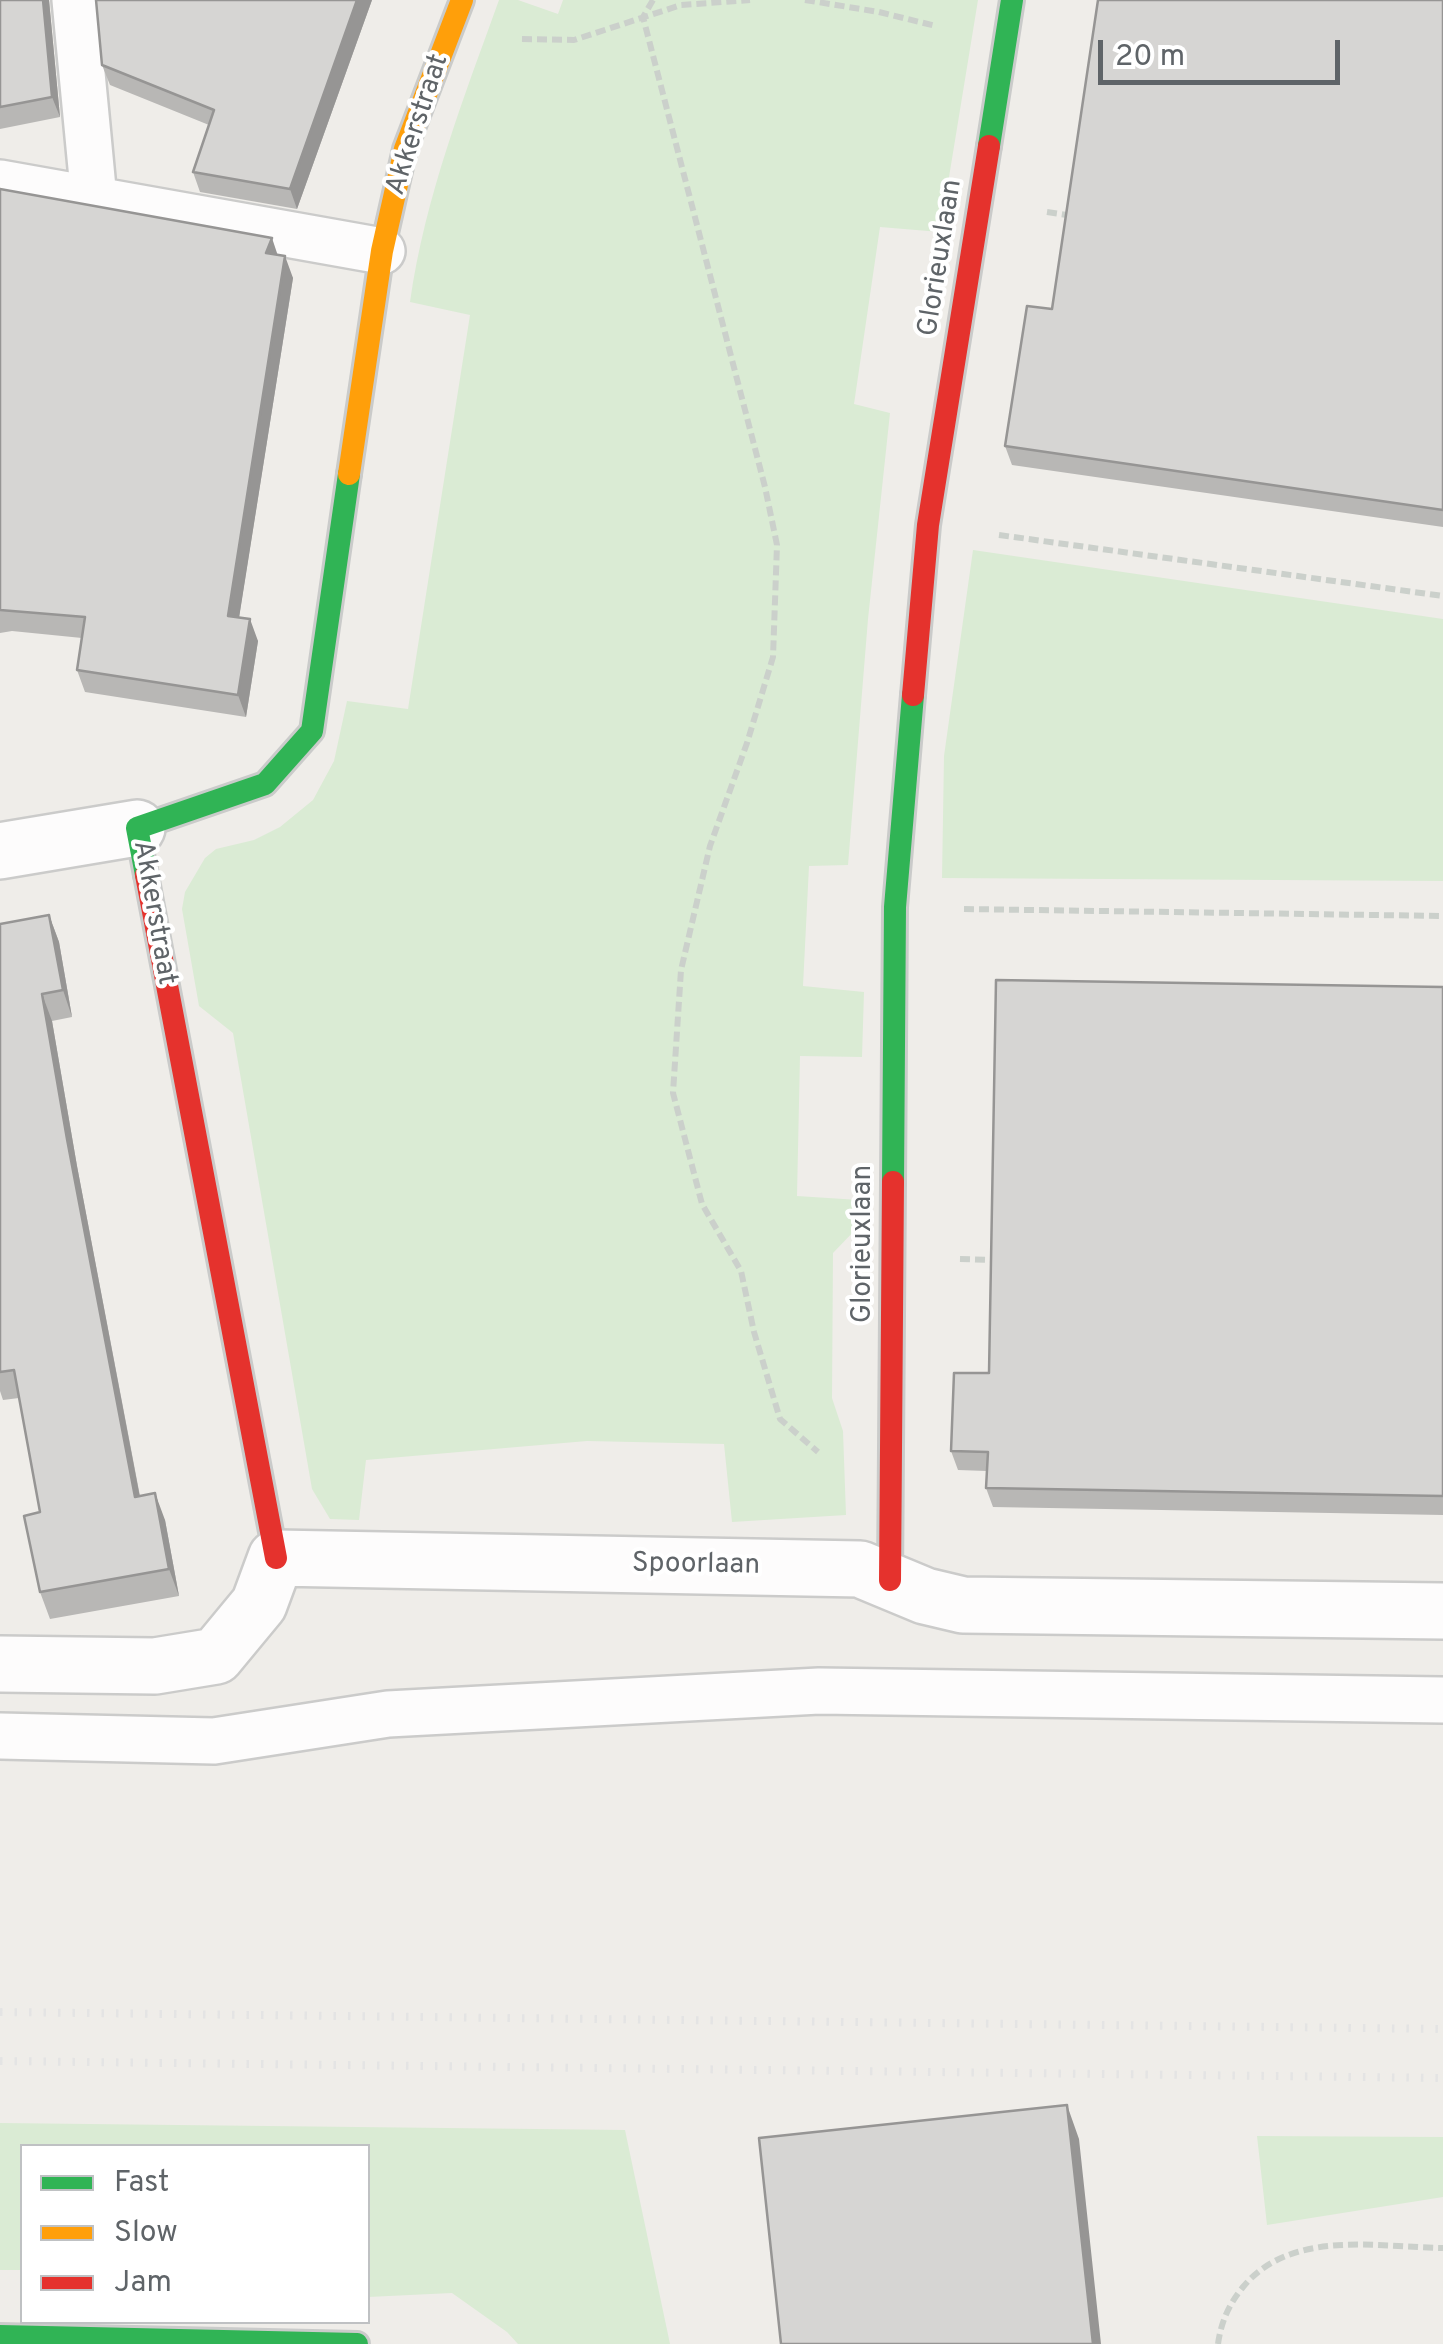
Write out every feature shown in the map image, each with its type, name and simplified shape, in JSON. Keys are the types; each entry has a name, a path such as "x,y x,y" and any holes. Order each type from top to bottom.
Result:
{"street":[{"name":"Akkerstraat","path":"276,1558 136,828 265,784 312,731 382,251 406,149 462,0"},
{"name":"Glorieuxlaan","path":"890,1580 895,908 928,526 1012,0"},
{"path":"0,852 136,828"},
{"path":"0,1664 155,1666 216,1656 260,1604 276,1558"},
{"name":"Spoorlaan","path":"276,1558 860,1570 925,1596 964,1605 1443,1611"},
{"path":"0,2336 356,2344"}],"lane":[{"path":"75,0 94,199"},
{"path":"0,182 382,251"},
{"path":"0,1736 214,1740 388,1714 819,1691 1443,1700"}],"path":[{"path":"653,0 643,17 777,545 773,658 710,846 681,970 673,1093 702,1204 741,1270 754,1332 780,1419 891,1515"},
{"path":"452,22 522,39 574,40 681,5 750,0"},
{"path":"805,0 879,12 1005,44"},
{"path":"982,203 1078,216"},
{"path":"928,526 1443,596"},
{"path":"895,908 1443,916"},
{"path":"894,1258 1012,1260"},
{"path":"1218,2344 1224,2317 1234,2298 1255,2272 1284,2255 1316,2246 1443,2248"}],"green space":[{"path":"499,0 518,0 558,14 563,0 978,0 940,232 880,227 854,404 890,413 848,865 809,866 803,986 864,992 862,1057 800,1056 797,1196 859,1200 858,1227 833,1253 832,1398 843,1431 846,1515 732,1522 724,1444 587,1441 366,1460 359,1520 330,1519 312,1489 233,1033 199,1006 182,909 185,892 205,858 216,849 254,840 280,827 313,800 334,761 347,701 408,709 470,315 410,302 435,187"},
{"path":"973,550 1443,619 1443,881 942,878 944,756"},
{"path":"0,2123 625,2130 670,2344 518,2344 452,2293 370,2297 370,2144 20,2144 20,2270 0,2270"},
{"path":"1257,2136 1443,2137 1443,2197 1267,2225"}],"building":[{"path":"0,0 43,0 52,97 0,107"},
{"path":"96,0 357,0 290,189 193,172 214,110 102,65"},
{"path":"1098,0 1443,0 1443,510 1005,446 1027,306 1052,309"},
{"path":"0,189 272,238 266,253 285,256 228,616 250,619 238,695 77,670 85,617 0,610"},
{"path":"49,915 63,990 42,994 67,1139 135,1497 155,1493 169,1569 40,1592 24,1516 40,1512 14,1370 0,1372 0,924"},
{"path":"996,980 1443,987 1443,1496 986,1488 988,1452 951,1451 954,1373 989,1373"},
{"path":"1067,2105 1093,2344 781,2344 759,2138"}],"railway":[{"path":"0,2012 1443,2029"},
{"path":"0,2061 1443,2078"}],"traffic: fast":[{"path":"989,146 1012,0"},
{"path":"146,875 137,828 265,784 312,731 349,474"},
{"path":"893,1182 895,907 913,695"},
{"path":"0,2336 357,2344"}],"traffic: slow":[{"path":"349,474 382,251 405,149 462,0"}],"traffic: jam":[{"path":"913,695 928,525 989,146"},
{"path":"146,875 276,1558"},
{"path":"890,1580 893,1182"}]}
